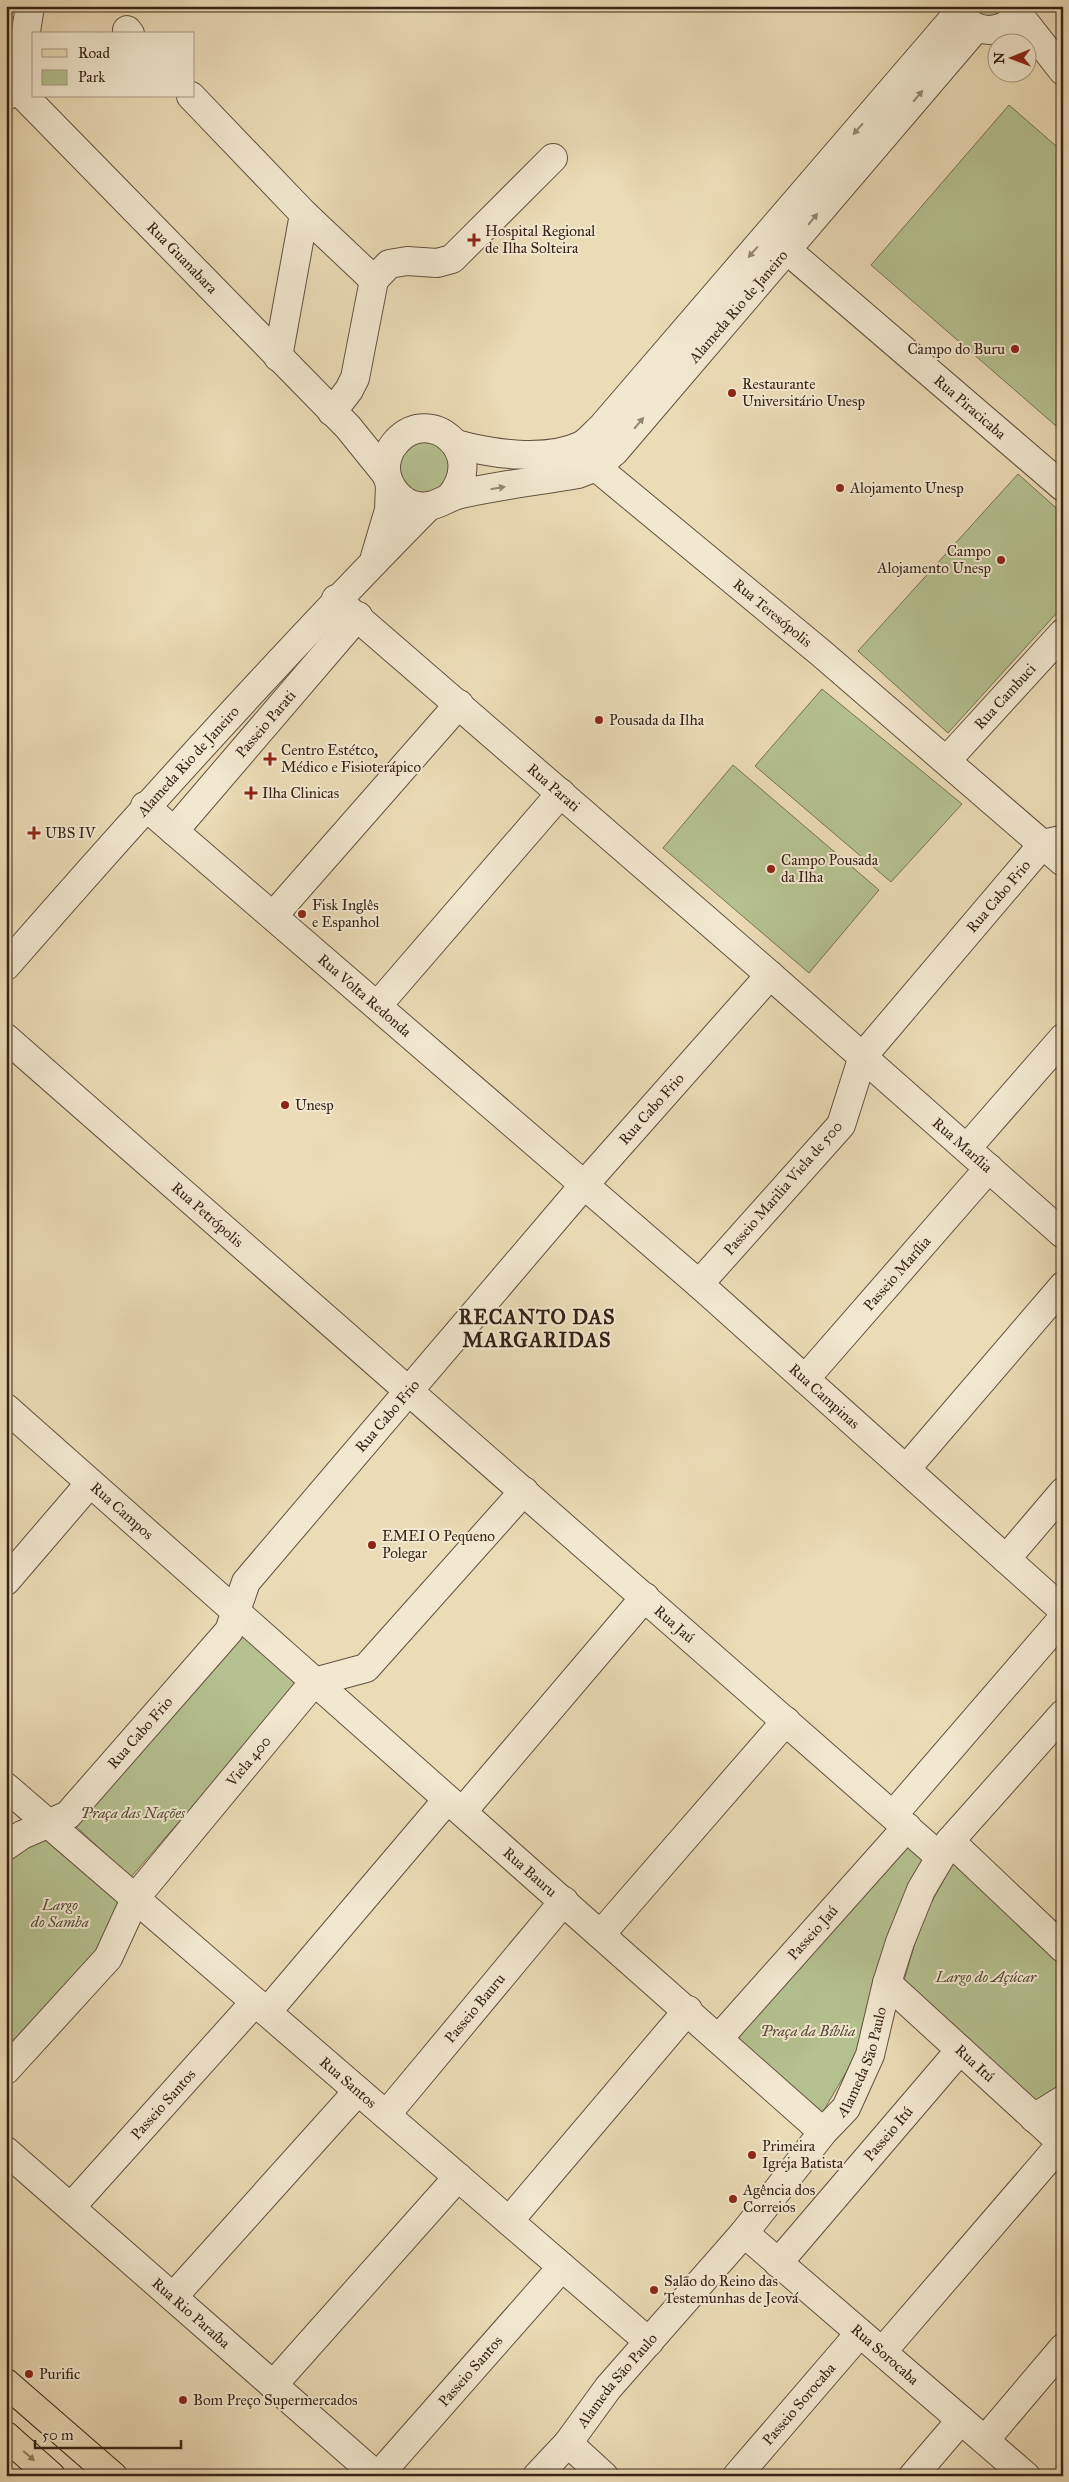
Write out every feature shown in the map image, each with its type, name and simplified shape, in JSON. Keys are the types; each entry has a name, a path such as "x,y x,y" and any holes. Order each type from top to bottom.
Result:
{"main road":[{"path":"6,2383 113,2476"},
{"path":"6,2436 51,2476"}],"street":[{"path":"12,93 30,6"},
{"path":"994,20 1060,67"},
{"name":"Alameda Rio de Janeiro","path":"388,479 396,494 406,502 417,506 578,474 596,467 615,451 787,250 994,20"},
{"name":"Alameda Rio de Janeiro","path":"456,444 498,453 524,454 551,453 582,445 602,427 994,20"},
{"path":"1036,51 1060,67"},
{"name":"Rua Guanabara","path":"12,93 340,420 388,479"},
{"path":"193,98 304,214 374,280"},
{"path":"406,433 340,420 349,390 355,378 374,280 389,264 407,261 437,263 452,259 553,158"},
{"path":"278,357 304,214"},
{"name":"Rua Piracicaba","path":"787,250 1063,487"},
{"name":"Alameda Rio de Janeiro","path":"6,966 145,806 336,599 462,478 462,454 448,436 433,430 416,430 406,433 390,450 386,462 389,510 374,561"},
{"name":"Rua Teresópolis","path":"596,467 948,760 1053,842 1063,862"},
{"name":"Rua Parati","path":"336,599 358,616 863,1056"},
{"name":"Passeio Parati","path":"174,831 358,616"},
{"name":"Rua Cambuci","path":"948,760 1063,633"},
{"path":"274,916 459,704"},
{"path":"377,1006 562,794"},
{"name":"Rua Volta Redonda","path":"145,806 584,1185"},
{"name":"Rua Cabo Frio","path":"863,1056 1053,842"},
{"name":"Rua Cabo Frio","path":"6,1846 22,1835 68,1815 229,1631 238,1612 246,1582 584,1185 770,975"},
{"name":"Rua Petrópolis","path":"6,1038 409,1390"},
{"path":"966,1148 1063,1038"},
{"name":"Rua Marília","path":"863,1056 1063,1234"},
{"name":"Passeio Marilia Viela de 500","path":"699,1284 841,1125 863,1056"},
{"name":"Passeio Marília","path":"805,1379 988,1168"},
{"name":"Rua Campinas","path":"584,1185 699,1284 1063,1610"},
{"path":"906,1469 1063,1286"},
{"name":"Rua Jaú","path":"409,1390 900,1821 945,1849 1063,1948"},
{"name":"Rua Campos","path":"6,1408 238,1612"},
{"path":"6,1581 90,1483"},
{"path":"314,1682 366,1668 524,1491"},
{"path":"1006,1559 1063,1492"},
{"path":"261,2007 455,1806 645,1597"},
{"name":"Rua Bauru","path":"238,1612 314,1682 688,2010 823,2132"},
{"name":"Passeio Jaú","path":"719,2038 900,1821 1063,1618"},
{"name":"Viela 400","path":"6,2070 108,1958 136,1897 314,1682"},
{"name":"Alameda São Paulo","path":"538,2476 568,2443 608,2388 744,2233 823,2132 846,2108 870,2055 887,1983 900,1942 921,1890 945,1849 1063,1714"},
{"path":"602,1934 786,1721"},
{"name":"Rua Santos","path":"6,1787 48,1825 136,1897 649,2342"},
{"name":"Passeio Bauru","path":"386,2115 564,1901"},
{"name":"Rua Itú","path":"887,1983 1062,2143"},
{"name":"Passeio Santos","path":"70,2207 261,2007"},
{"path":"509,2221 688,2010"},
{"name":"Passeio Itú","path":"778,2263 960,2050"},
{"path":"173,2297 358,2091"},
{"path":"1034,2118 1063,2100"},
{"path":"882,2352 1062,2143"},
{"name":"Rua Rio Paraíba","path":"6,2151 377,2476"},
{"path":"273,2385 458,2176"},
{"name":"Rua Sorocaba","path":"744,2233 1026,2476"},
{"name":"Passeio Santos","path":"377,2476 562,2267"},
{"name":"Passeio Sorocaba","path":"737,2476 860,2333"},
{"path":"985,2440 1063,2348"},
{"path":"913,2476 961,2420"},
{"path":"568,2443 604,2476"}],"green space":[{"path":"967,6 1012,6 988,21"},
{"name":"Campo do Buru","path":"1009,105 1063,152 1063,432 871,265"},
{"path":"427,441 442,448 451,461 447,485 423,498 399,483 398,457 410,444"},
{"name":"Campo Alojamento Unesp","path":"1018,474 1063,514 1063,606 948,733 858,651"},
{"path":"822,689 962,804 891,882 755,766"},
{"name":"Campo Pousada da Ilha","path":"733,765 879,890 809,973 663,848"},
{"name":"Praça das Nações","path":"241,1630 299,1684 131,1877 71,1822"},
{"name":"Largo do Samba","path":"50,1833 126,1897 104,1950 6,2056 6,1849"},
{"name":"Praça da Bíblia","path":"904,1838 922,1860 880,1968 858,2052 821,2115 732,2037"},
{"name":"Largo do Açúcar","path":"954,1862 1063,1963 1063,2087 1031,2104 903,1984 922,1919"}],"place":[{"name":"Hospital Regional de Ilha Solteira","path":"474,240"},
{"name":"Campo do Buru","path":"1015,349"},
{"name":"Restaurante Universitário Unesp","path":"732,393"},
{"name":"Alojamento Unesp","path":"840,488"},
{"name":"Campo Alojamento Unesp","path":"1001,560"},
{"name":"Pousada da Ilha","path":"599,720"},
{"name":"Centro Estétco, Médico e Fisioterápico","path":"270,759"},
{"name":"Ilha Clinicas","path":"251,793"},
{"name":"UBS IV","path":"34,833"},
{"name":"Campo Pousada da Ilha","path":"771,869"},
{"name":"Fisk Inglês e Espanhol","path":"302,914"},
{"name":"Unesp","path":"285,1105"},
{"name":"EMEI O Pequeno Polegar","path":"372,1545"},
{"name":"Primeira Igreja Batista","path":"752,2155"},
{"name":"Agência dos Correios","path":"733,2199"},
{"name":"Salão do Reino das Testemunhas de Jeová","path":"654,2290"},
{"name":"Purific","path":"29,2374"},
{"name":"Bom Preço Supermercados","path":"183,2400"}],"district":[{"name":"RECANTO DAS MARGARIDAS","path":"537,1328"}]}
